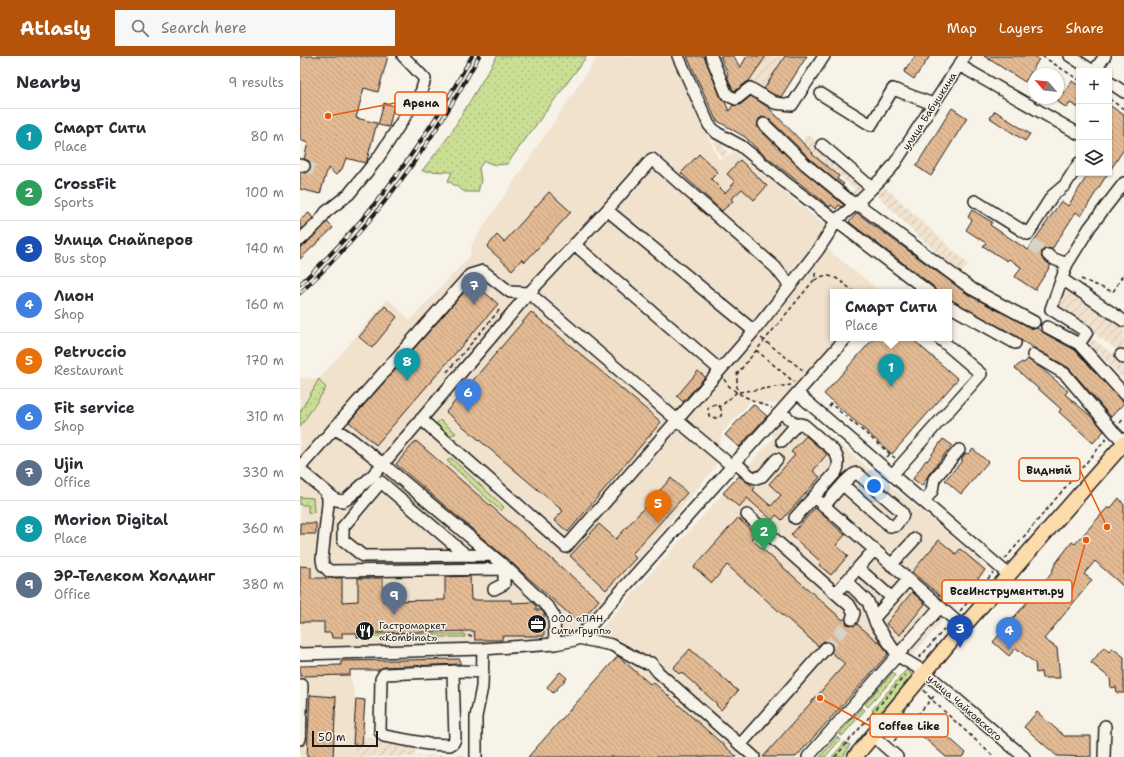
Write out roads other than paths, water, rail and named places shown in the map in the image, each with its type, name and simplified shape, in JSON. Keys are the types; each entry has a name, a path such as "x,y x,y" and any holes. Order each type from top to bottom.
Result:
{"main road":[{"path":"855,757 963,627 1124,442"}],"street":[{"path":"300,240 318,223 326,212 349,194 378,158 421,92 425,79 402,56"},
{"path":"678,56 709,125 717,133 741,146 785,182 925,289"},
{"path":"711,56 727,95 736,99 750,88 775,103 792,105 824,56"},
{"path":"1070,56 1089,68"},
{"path":"1096,68 1105,56"},
{"path":"962,60 1076,132"},
{"name":"улица Бабушкина","path":"836,220 872,188 893,166 962,60"},
{"path":"1112,84 1124,92"},
{"path":"821,94 871,124 893,89 933,104"},
{"path":"764,124 805,164 854,205 862,207 972,289 1034,322"},
{"path":"822,144 872,188"},
{"path":"777,459 762,476 756,478 750,476 677,420 530,293 510,292 484,271 470,275 334,428 300,469 326,493 336,500 343,501 372,476 530,293 652,159 775,267 790,286"},
{"path":"975,201 1030,239 1052,196 1066,185 1076,168"},
{"path":"1080,344 1087,332 1050,309 1065,272 1090,227 1124,183"},
{"path":"607,210 754,331"},
{"path":"421,420 566,547 754,331 818,250 836,220"},
{"path":"574,244 720,370"},
{"path":"1048,255 1054,259 1065,272 1124,321"},
{"path":"952,308 1014,343"},
{"path":"1047,327 1080,344 1124,394"},
{"path":"300,654 483,649 555,644 571,642 578,638 589,628 780,410 812,377 843,341"},
{"path":"893,474 981,374 942,341"},
{"path":"1033,354 1065,374 1124,442"},
{"path":"797,393 1009,575"},
{"path":"780,410 796,425"},
{"path":"782,441 796,425 800,424 806,426 833,450 839,461 836,472 795,518"},
{"path":"334,428 351,439 424,498 491,555 552,611 554,618 555,644"},
{"path":"924,502 932,491 934,479 960,450"},
{"path":"824,506 852,474 856,473 902,512 902,517 895,526 890,526 843,485"},
{"path":"466,555 381,482 343,527 343,540 363,556 491,555"},
{"path":"326,493 328,497 328,504 322,559 326,569 332,572 506,569"},
{"path":"814,497 963,627"},
{"path":"414,510 424,498"},
{"path":"747,514 852,608 854,615 852,619"},
{"path":"891,565 915,539"},
{"path":"836,593 874,550"},
{"path":"394,556 395,570"},
{"path":"858,568 892,598"},
{"path":"494,589 504,584 506,569"},
{"path":"874,618 908,580"},
{"path":"846,581 868,602 874,618 898,656"},
{"path":"808,757 940,607"},
{"path":"578,638 612,644 643,662 651,663 658,672 754,757"},
{"path":"740,745 826,648"},
{"path":"476,757 476,717 481,693 483,649"},
{"name":"улица Чайковского","path":"898,656 925,672 1024,757"},
{"path":"452,671 455,739 453,743 450,745 428,744 384,736 382,734 380,731 381,679 384,674 452,671 483,672"},
{"path":"300,684 302,685 300,739"},
{"path":"1104,757 1105,726"},
{"path":"873,736 897,757"}],"tunnel":[{"path":"304,166 318,171"},
{"path":"1032,244 1048,255"},
{"path":"826,648 852,619"}],"railway":[{"path":"300,284 350,233 395,177 436,118 472,56"},
{"path":"300,293 353,239 400,182 441,121 479,56"}],"place":[{"name":"Арена","path":"328,116"},
{"name":"Ujin","path":"474,305"},
{"name":"Morion Digital","path":"407,381"},
{"name":"Смарт Сити","path":"891,387"},
{"name":"Fit service","path":"468,412"},
{"name":"Petruccio","path":"658,523"},
{"name":"Видный","path":"1107,527"},
{"name":"ВсеИнструменты.ру","path":"1086,540"},
{"name":"CrossFit","path":"764,551"},
{"name":"ЭР-Телеком Холдинг","path":"394,615"},
{"name":"ООО «ПАН Сити Групп»","path":"537,624"},
{"name":"Гастромаркет «Kombinat»","path":"365,631"},
{"name":"Улица Снайперов","path":"960,648"},
{"name":"Лион","path":"1009,650"},
{"name":"Coffee Like","path":"820,698"}]}
